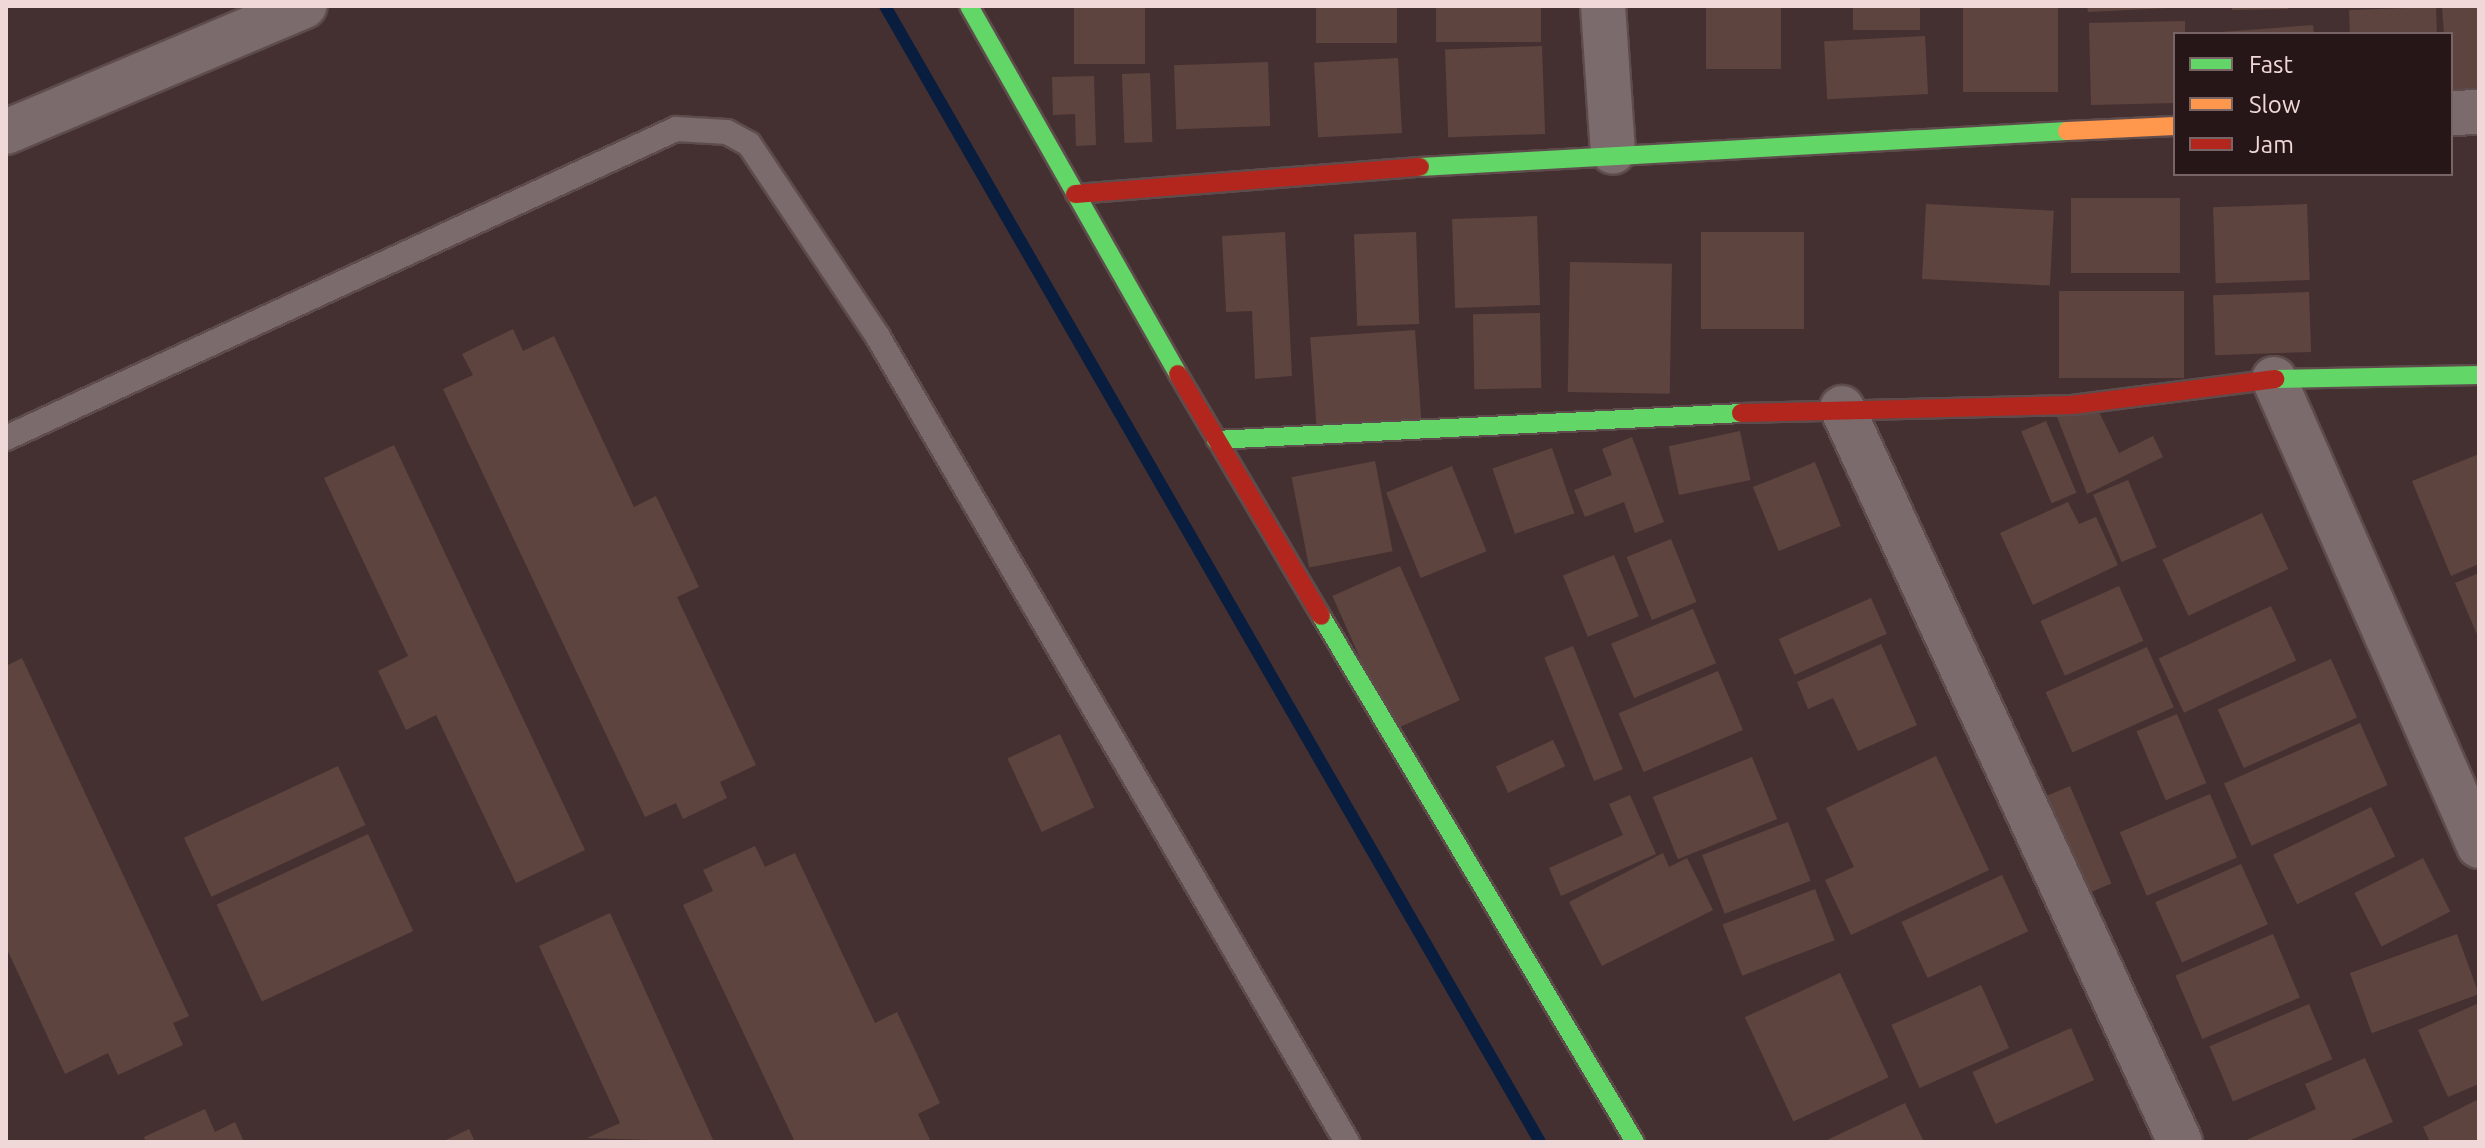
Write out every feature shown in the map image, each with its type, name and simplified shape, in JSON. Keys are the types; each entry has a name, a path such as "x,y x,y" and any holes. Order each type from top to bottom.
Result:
{"street":[{"path":"6,132 305,6"},
{"path":"969,6 1216,440 1635,1142"},
{"path":"1603,6 1613,152"},
{"path":"2453,113 2479,112"},
{"path":"1075,194 1613,152 2173,126"},
{"path":"1216,440 1842,408 2072,405 2274,379 2479,375"},
{"path":"2274,379 2479,846"},
{"path":"1842,408 2180,1142"}],"lane":[{"path":"6,438 676,129 727,132 749,144 878,337 1347,1142"}],"building":[{"path":"1074,6 1145,6 1145,64 1074,64"},
{"path":"1316,6 1397,6 1397,43 1316,43"},
{"path":"1436,6 1541,6 1541,42 1436,42"},
{"path":"1706,6 1781,6 1781,69 1706,69"},
{"path":"1853,6 1920,6 1920,30 1853,30"},
{"path":"1963,6 2058,6 2058,92 1963,92"},
{"path":"2087,6 2169,6 2169,8 2088,12"},
{"path":"2232,6 2288,6 2288,9 2232,10"},
{"path":"2479,6 2479,90 2453,91 2453,32 2444,32 2442,8"},
{"path":"2436,7 2437,32 2350,32 2349,10"},
{"path":"2185,21 2185,32 2173,32 2173,103 2091,105 2089,23"},
{"path":"2313,25 2314,32 2221,32"},
{"path":"1925,36 1928,94 1827,99 1824,41"},
{"path":"1542,46 1545,134 1448,137 1445,49"},
{"path":"1398,58 1402,133 1318,137 1314,62"},
{"path":"1268,62 1270,126 1176,129 1174,65"},
{"path":"1150,73 1152,142 1124,143 1122,74"},
{"path":"1094,76 1096,145 1076,146 1075,114 1053,115 1052,77"},
{"path":"2071,198 2180,198 2180,273 2071,273"},
{"path":"1926,204 2054,211 2050,286 1922,279"},
{"path":"2307,204 2310,280 2216,283 2213,207"},
{"path":"1537,216 1540,305 1455,308 1452,219"},
{"path":"1285,232 1292,376 1255,379 1252,311 1226,312 1222,236"},
{"path":"1416,232 1419,324 1357,326 1354,234"},
{"path":"1701,232 1804,232 1804,329 1701,329"},
{"path":"1570,262 1672,264 1670,394 1568,392"},
{"path":"2059,291 2184,291 2184,378 2059,378"},
{"path":"2309,292 2311,352 2215,355 2213,295"},
{"path":"1540,313 1541,388 1474,389 1473,314"},
{"path":"513,329 523,351 554,336 634,507 656,496 699,587 677,597 756,765 720,782 727,798 683,819 676,803 645,817 443,389 473,375 462,354"},
{"path":"1415,330 1421,420 1317,427 1310,337"},
{"path":"2098,410 2119,453 2153,436 2163,457 2087,494 2056,414"},
{"path":"2046,421 2076,493 2052,503 2021,432"},
{"path":"1740,431 1750,480 1679,495 1669,446"},
{"path":"1632,437 1664,522 1635,533 1624,502 1585,517 1574,490 1612,475 1602,449"},
{"path":"394,445 585,850 516,883 436,715 406,730 378,671 408,656 324,478"},
{"path":"1552,448 1574,513 1515,534 1492,469"},
{"path":"2479,454 2479,564 2451,576 2412,481"},
{"path":"1375,461 1393,551 1309,568 1292,477"},
{"path":"1815,462 1841,526 1779,551 1753,487"},
{"path":"1452,466 1486,551 1421,578 1386,493"},
{"path":"2128,480 2157,547 2122,562 2093,495"},
{"path":"2068,502 2079,524 2096,517 2118,565 2033,605 2000,533"},
{"path":"2262,513 2288,569 2189,616 2162,559"},
{"path":"1671,539 1696,602 1652,620 1626,557"},
{"path":"1614,555 1639,616 1588,637 1563,576"},
{"path":"1400,566 1460,700 1392,730 1332,596"},
{"path":"2479,573 2479,639 2455,583"},
{"path":"2119,586 2143,641 2065,676 2040,621"},
{"path":"1871,598 1887,634 1795,675 1779,639"},
{"path":"2271,606 2296,660 2184,713 2159,658"},
{"path":"1693,609 1716,663 1634,698 1611,644"},
{"path":"1881,644 1917,725 1858,751 1833,698 1808,709 1797,682"},
{"path":"1573,646 1623,769 1594,781 1544,658"},
{"path":"2147,647 2174,707 2072,752 2046,692"},
{"path":"22,658 189,1016 173,1023 183,1045 118,1075 108,1053 65,1074 6,947 6,666"},
{"path":"2331,659 2357,717 2244,768 2218,709"},
{"path":"1718,671 1743,730 1644,772 1619,713"},
{"path":"2177,714 2206,783 2166,800 2136,731"},
{"path":"2360,723 2388,785 2252,846 2224,784"},
{"path":"1060,734 1094,807 1042,832 1007,759"},
{"path":"1553,740 1565,766 1508,793 1496,767"},
{"path":"1936,756 1989,870 1851,935 1825,880 1854,867 1826,808"},
{"path":"1752,757 1777,819 1678,859 1653,797"},
{"path":"338,766 365,825 211,897 184,838"},
{"path":"2070,786 2111,884 2087,894 2045,797"},
{"path":"2210,794 2237,858 2147,896 2120,832"},
{"path":"1630,795 1656,854 1561,896 1549,868 1623,835 1609,804"},
{"path":"2371,807 2395,856 2297,904 2273,855"},
{"path":"1788,822 1811,881 1725,914 1702,855"},
{"path":"368,834 413,931 262,1002 217,905"},
{"path":"755,846 765,867 795,853 875,1023 897,1012 940,1103 918,1114 931,1142 795,1142 683,905 713,891 703,870"},
{"path":"1663,853 1669,867 1687,858 1713,910 1602,966 1569,902"},
{"path":"2423,858 2450,911 2382,946 2354,893"},
{"path":"2241,864 2268,924 2182,963 2155,902"},
{"path":"2002,875 2028,931 1928,978 1901,922"},
{"path":"1815,889 1835,940 1742,976 1723,924"},
{"path":"610,913 714,1142 587,1138 620,1123 539,946"},
{"path":"2273,934 2300,998 2202,1039 2175,975"},
{"path":"2457,934 2479,994 2372,1033 2350,973"},
{"path":"1840,973 1889,1077 1793,1122 1745,1017"},
{"path":"1981,985 2009,1048 1920,1088 1891,1025"},
{"path":"2479,1003 2479,1084 2448,1097 2418,1030"},
{"path":"2309,1004 2332,1059 2233,1101 2210,1046"},
{"path":"2071,1028 2094,1080 1996,1124 1972,1072"},
{"path":"2365,1058 2393,1122 2346,1142 2242,1142 2316,1109 2305,1084"},
{"path":"2479,1099 2479,1142 2430,1142 2423,1127"},
{"path":"1905,1103 1924,1142 1823,1142"},
{"path":"205,1109 215,1132 235,1122 244,1142 146,1142 144,1137"},
{"path":"469,1129 475,1142 442,1142"}],"waterway":[{"path":"885,6 1540,1142"}],"traffic: fast":[{"path":"969,6 1178,374"},
{"path":"1420,167 2067,131"},
{"path":"2275,379 2479,375"},
{"path":"1216,440 1741,413"},
{"path":"1321,616 1635,1142"}],"traffic: slow":[{"path":"2067,131 2173,126"}],"traffic: jam":[{"path":"1075,194 1420,167"},
{"path":"1178,374 1321,616"},
{"path":"1741,413 2072,405 2275,379"}]}
